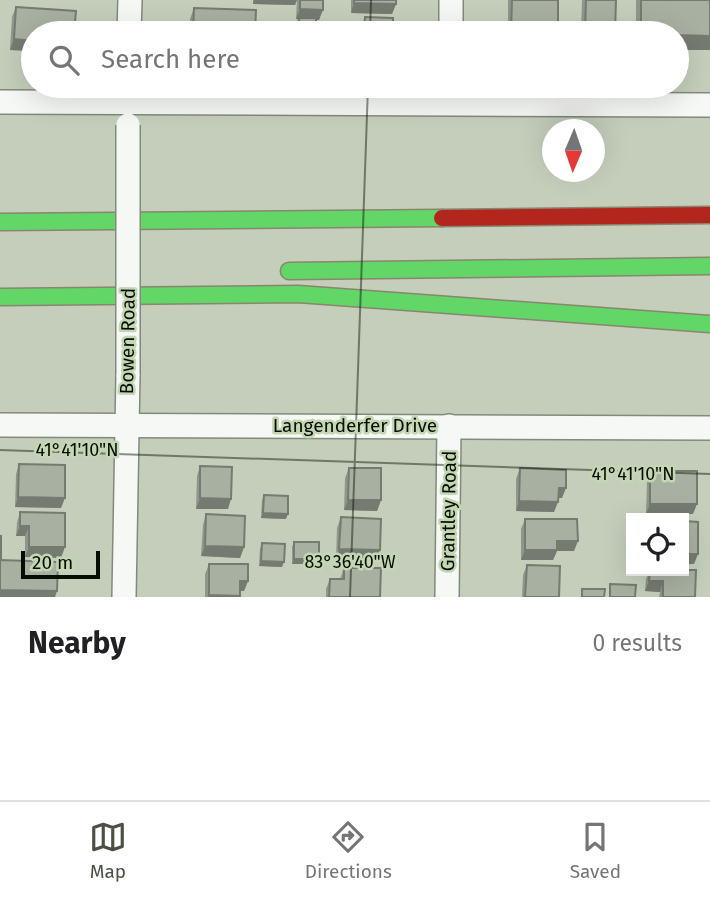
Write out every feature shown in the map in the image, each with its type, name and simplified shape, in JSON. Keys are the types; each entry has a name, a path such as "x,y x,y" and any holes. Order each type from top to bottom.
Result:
{"highway":[{"path":"423,218 710,203"},
{"path":"0,222 710,215"},
{"path":"267,271 710,266"},
{"path":"116,274 143,273"},
{"path":"0,297 299,294 710,324"}],"street":[{"path":"129,21 130,0"},
{"path":"450,21 451,0"},
{"path":"0,102 128,105 353,98"},
{"path":"528,98 710,105"},
{"name":"Bowen Road","path":"124,597 125,424 128,374 128,105"},
{"name":"Langenderfer Drive","path":"0,425 710,428"},
{"name":"Grantley Road","path":"447,597 449,426"}],"building":[{"path":"300,0 323,0 323,10 300,9"},
{"path":"354,0 396,0 396,4 354,3"},
{"path":"512,0 558,0 558,21 511,21"},
{"path":"586,0 616,0 615,21 585,21"},
{"path":"641,0 710,0 710,36 689,35 689,21 641,21"},
{"path":"16,7 76,11 75,21 21,21 21,40 14,39"},
{"path":"194,8 256,10 256,21 193,21"},
{"path":"365,17 393,18 393,21 365,21"},
{"path":"299,18 316,18 316,21 299,21"},
{"path":"19,464 65,465 65,498 18,497"},
{"path":"200,466 232,467 231,499 200,498"},
{"path":"349,468 381,468 381,500 348,500"},
{"path":"520,468 566,470 566,488 559,488 558,502 519,501"},
{"path":"650,471 697,471 697,504 650,504"},
{"path":"264,495 288,496 288,514 263,513"},
{"path":"20,512 65,513 65,547 29,547 29,526 20,526"},
{"path":"206,514 245,516 244,547 205,546"},
{"path":"341,517 381,519 380,550 339,549"},
{"path":"525,519 577,519 578,541 557,541 557,550 525,550"},
{"path":"689,521 698,522 698,554 689,554"},
{"path":"294,542 319,542 319,559 294,559"},
{"path":"262,543 285,544 284,562 261,561"},
{"path":"0,560 58,562 57,591 0,590"},
{"path":"209,564 248,564 248,581 240,581 240,596 209,595"},
{"path":"527,565 560,566 559,597 525,597"},
{"path":"344,568 381,568 380,597 329,597 330,579 344,579"},
{"path":"689,570 696,570 695,597 663,597 663,581 649,581 650,576 689,576"},
{"path":"610,584 636,585 635,597 610,597"},
{"path":"582,589 605,589 604,597 582,597"}],"traffic: fast":[{"path":"0,222 442,218"},
{"path":"289,271 710,266"},
{"path":"0,297 298,294 710,324"}],"traffic: jam":[{"path":"442,218 710,215"}]}
